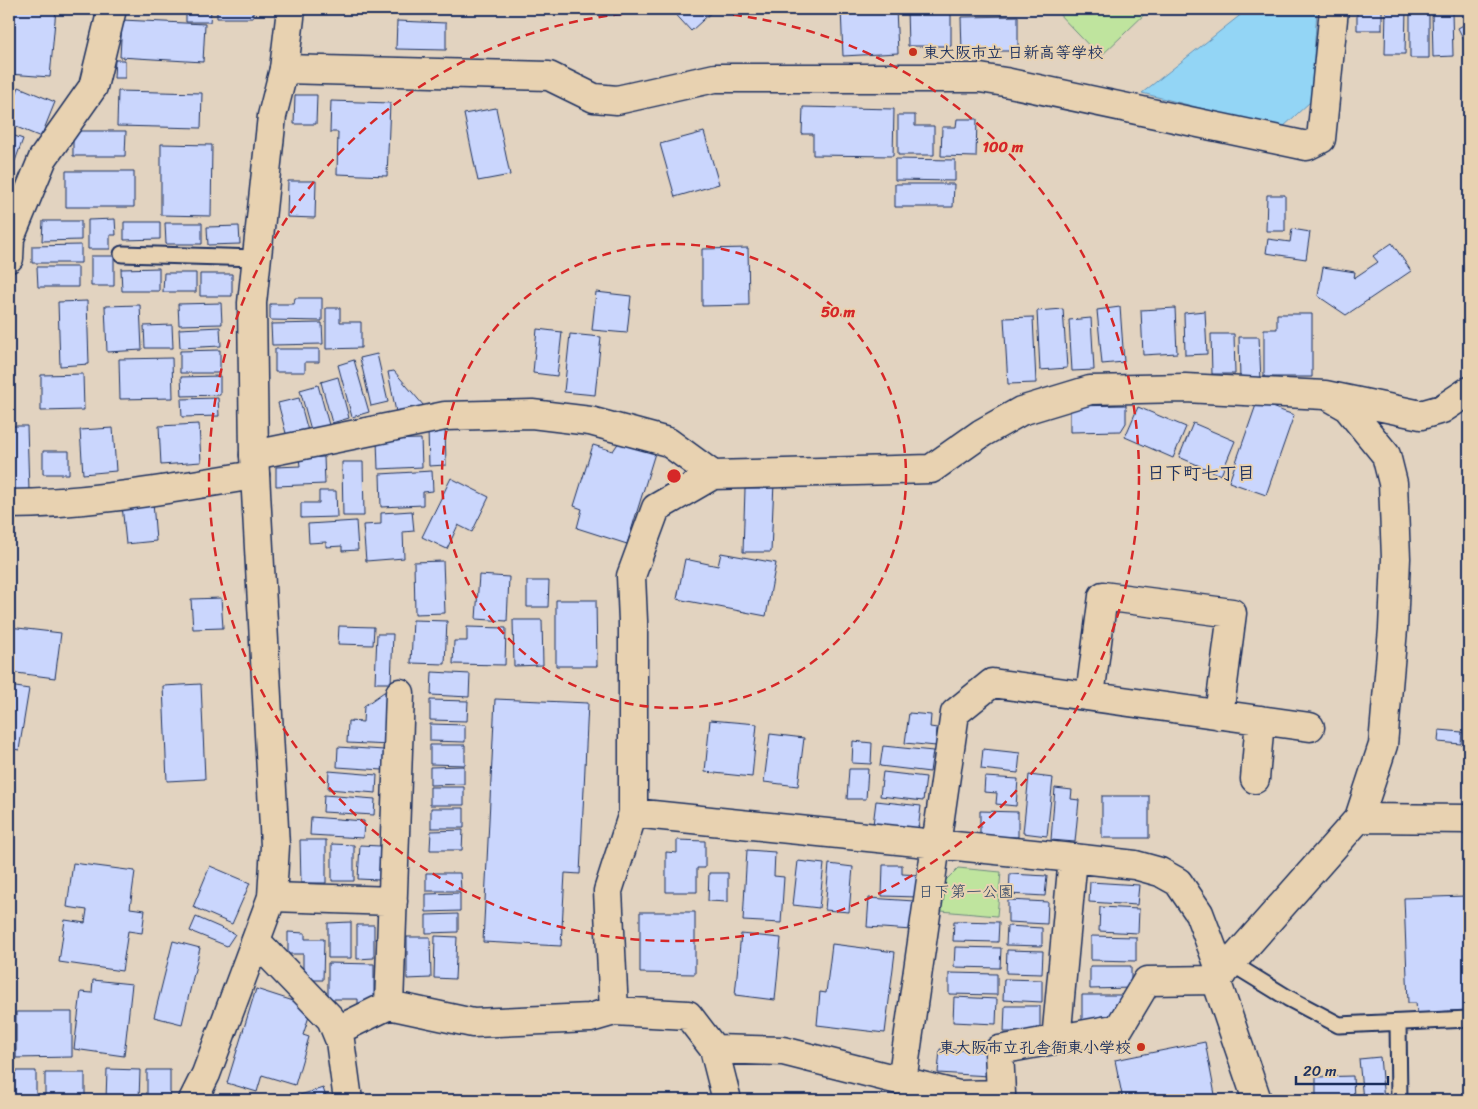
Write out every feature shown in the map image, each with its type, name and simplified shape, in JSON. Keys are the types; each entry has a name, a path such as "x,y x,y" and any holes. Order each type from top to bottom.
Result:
{"street":[{"path":"9,245 43,158 93,87 112,9"},
{"path":"196,1098 272,897 275,846 254,465 252,303 272,116 284,69 291,9"},
{"path":"284,69 550,76 594,98 617,100 714,78 980,78 1307,146 1322,139 1334,9"},
{"path":"614,1011 608,891 633,813 633,621 631,576 656,508 713,475 931,469 982,433 1022,411 1090,390 1185,388 1325,395 1421,415 1442,409 1469,391"},
{"path":"714,1049 783,1050 959,1095 1001,1094 999,1050 1119,1028 1147,981 1223,972 1359,818 1383,745 1394,620 1396,558 1393,483 1386,455 1346,406 1325,395"},
{"path":"9,504 41,504 100,499 254,465 444,416 532,414 590,421 668,442 713,475"},
{"path":"1090,696 1103,596 1232,613 1219,714"},
{"path":"902,1081 954,713 992,683 1310,727"},
{"path":"389,1005 400,694"},
{"path":"1255,779 1260,720"},
{"path":"633,813 1073,858 1135,865 1160,872 1178,882 1199,913 1223,972 1257,1100"},
{"path":"1359,818 1469,819"},
{"path":"1056,1040 1073,858"},
{"path":"272,897 393,901"},
{"path":"256,941 331,1019 340,1041 348,1100"},
{"path":"336,1031 389,1005 473,1023 590,1018 614,1011 688,1015 714,1049 727,1100"}],"lane":[{"path":"122,254 257,258"},
{"path":"1223,972 1288,998 1339,1026 1469,1019"},
{"path":"1398,1023 1398,1100"}],"green space":[{"path":"1054,9 1150,9 1100,57"},
{"name":"日下第一公園","path":"958,868 1001,872 997,916 941,911 943,883"}],"water":[{"path":"1248,9 1317,9 1311,101 1281,129 1142,93"}],"building":[{"path":"11,9 56,9 50,77 9,74"},
{"path":"217,9 253,9 253,18 217,18"},
{"path":"553,9 590,9 590,13 553,14"},
{"path":"671,9 715,9 691,31"},
{"path":"841,9 896,9 898,53 843,56"},
{"path":"907,9 951,9 951,46 908,46"},
{"path":"1357,9 1382,9 1382,30 1357,30"},
{"path":"1386,9 1406,9 1405,54 1385,54"},
{"path":"1429,10 1429,58 1410,58 1410,11"},
{"path":"186,11 211,11 210,22 186,22"},
{"path":"1432,12 1452,12 1453,56 1433,57"},
{"path":"1018,16 1018,51 962,51 961,17"},
{"path":"122,20 205,24 203,62 120,57"},
{"path":"397,21 446,23 446,50 396,49"},
{"path":"1469,22 1469,50 1458,28"},
{"path":"115,60 125,60 125,78 114,78"},
{"path":"19,87 55,102 41,137 9,124 9,113"},
{"path":"118,91 202,93 201,128 117,126"},
{"path":"295,95 317,95 316,124 294,124"},
{"path":"331,101 390,103 387,176 337,174 338,132 330,132"},
{"path":"803,107 894,109 893,156 813,155 813,134 802,134"},
{"path":"496,108 510,175 478,181 464,114"},
{"path":"898,115 915,115 915,126 934,126 934,155 898,155"},
{"path":"957,119 977,119 976,157 941,156 942,127 956,127"},
{"path":"73,131 126,131 125,156 73,156"},
{"path":"704,132 719,184 675,197 660,144"},
{"path":"9,134 23,139 15,161 9,159"},
{"path":"161,144 212,145 211,216 161,215"},
{"path":"895,159 955,160 955,181 895,180"},
{"path":"66,171 134,171 134,207 66,207"},
{"path":"288,181 316,181 315,218 287,217"},
{"path":"895,184 954,184 953,207 895,207"},
{"path":"1267,195 1285,195 1285,231 1266,231"},
{"path":"115,219 116,235 110,235 110,249 88,249 88,220"},
{"path":"43,221 81,221 81,240 42,241"},
{"path":"124,222 160,222 160,239 124,240"},
{"path":"165,223 202,223 202,244 166,244"},
{"path":"239,226 240,244 208,245 207,227"},
{"path":"1292,229 1310,232 1306,259 1266,253 1268,239 1290,242"},
{"path":"1392,243 1411,271 1346,315 1318,296 1323,267 1355,272 1354,278 1378,262 1373,256"},
{"path":"81,245 81,263 32,263 32,246"},
{"path":"748,248 749,305 702,306 702,249"},
{"path":"91,256 114,256 114,286 91,286"},
{"path":"37,267 78,267 78,287 38,287"},
{"path":"159,268 159,291 122,291 121,269"},
{"path":"164,273 196,273 196,292 163,292"},
{"path":"200,274 232,274 232,296 200,296"},
{"path":"596,292 631,296 627,333 592,330"},
{"path":"295,298 322,298 322,321 270,320 270,304 294,304"},
{"path":"87,301 89,364 60,366 58,302"},
{"path":"221,303 222,324 179,325 178,304"},
{"path":"140,305 142,350 107,352 105,306"},
{"path":"1120,307 1124,362 1102,364 1097,310"},
{"path":"326,308 340,308 340,322 361,322 361,348 326,349"},
{"path":"1175,308 1177,353 1143,355 1141,310"},
{"path":"1063,309 1067,368 1040,370 1037,311"},
{"path":"1205,311 1207,354 1185,355 1184,313"},
{"path":"1277,314 1312,314 1312,377 1264,377 1264,329 1277,329"},
{"path":"1033,317 1036,383 1008,384 1004,318"},
{"path":"1091,318 1094,370 1072,371 1069,320"},
{"path":"322,323 323,344 272,345 271,324"},
{"path":"172,325 173,348 145,348 144,326"},
{"path":"220,327 221,346 180,348 179,329"},
{"path":"537,329 562,332 557,376 533,373"},
{"path":"570,334 601,337 595,395 564,392"},
{"path":"1211,334 1234,334 1235,374 1212,374"},
{"path":"1239,337 1259,337 1261,380 1240,380"},
{"path":"275,349 319,349 319,362 305,362 305,372 275,372"},
{"path":"220,350 220,373 180,373 180,351"},
{"path":"377,354 388,402 371,406 360,358"},
{"path":"172,358 173,398 120,399 119,359"},
{"path":"354,360 369,412 352,417 338,365"},
{"path":"394,371 424,406 396,412 388,372"},
{"path":"83,374 84,410 41,411 41,375"},
{"path":"220,376 220,395 182,396 181,377"},
{"path":"338,377 349,418 332,423 321,382"},
{"path":"318,385 329,425 311,430 300,390"},
{"path":"218,398 219,416 182,417 181,399"},
{"path":"299,398 308,431 287,437 278,403"},
{"path":"1257,402 1294,415 1266,495 1229,482"},
{"path":"1126,405 1126,423 1121,431 1070,432 1070,406"},
{"path":"1138,407 1186,427 1173,458 1125,437"},
{"path":"1193,423 1235,441 1221,475 1179,457"},
{"path":"199,424 201,462 161,465 159,426"},
{"path":"9,426 27,426 29,491 9,491"},
{"path":"113,428 116,471 83,474 80,430"},
{"path":"445,429 446,465 429,466 428,430"},
{"path":"421,439 422,467 378,469 377,440"},
{"path":"619,442 655,453 627,544 577,528 582,509 574,506 593,445 613,451"},
{"path":"43,451 69,451 69,474 43,474"},
{"path":"324,457 325,484 276,486 276,467 300,466 299,458"},
{"path":"342,462 363,462 364,516 343,516"},
{"path":"432,471 433,491 423,492 423,505 381,507 380,474"},
{"path":"451,478 489,497 472,532 458,525 447,549 422,537"},
{"path":"761,481 774,482 771,552 743,552 745,489 760,489"},
{"path":"319,491 336,491 337,517 301,518 301,503 319,503"},
{"path":"153,502 156,541 126,544 122,505"},
{"path":"412,511 414,531 403,532 404,558 366,561 363,525 381,524 381,513"},
{"path":"356,521 358,550 342,551 342,546 326,547 326,542 309,543 308,524"},
{"path":"721,553 776,563 766,616 677,599 685,559 718,566"},
{"path":"443,561 445,613 415,614 414,562"},
{"path":"479,575 509,577 507,621 476,619"},
{"path":"527,581 549,581 548,607 527,607"},
{"path":"221,598 223,628 193,629 191,599"},
{"path":"556,600 596,600 597,666 556,666"},
{"path":"413,620 447,621 445,664 411,663"},
{"path":"513,620 542,620 543,665 514,666"},
{"path":"339,626 374,627 373,645 338,644"},
{"path":"9,627 61,633 55,678 9,672"},
{"path":"467,627 506,628 505,665 453,664 454,641 467,641"},
{"path":"377,634 393,634 391,683 375,683"},
{"path":"432,672 470,674 469,697 431,695"},
{"path":"201,684 205,779 167,781 163,686"},
{"path":"9,686 29,689 19,750 9,748"},
{"path":"384,692 393,692 390,745 347,743 348,721 363,722 364,706"},
{"path":"495,699 588,703 580,874 565,873 561,946 483,942"},
{"path":"430,700 468,701 467,721 430,720"},
{"path":"909,713 931,715 930,727 937,728 936,746 905,743"},
{"path":"710,720 757,724 752,777 705,772"},
{"path":"430,724 465,725 465,742 430,741"},
{"path":"1439,730 1462,732 1461,744 1438,742"},
{"path":"770,734 804,738 798,786 764,782"},
{"path":"853,741 872,743 871,764 852,763"},
{"path":"430,745 465,745 465,765 430,764"},
{"path":"883,746 933,751 930,772 880,766"},
{"path":"338,747 384,750 383,770 337,767"},
{"path":"983,749 1020,753 1018,773 981,769"},
{"path":"464,766 464,784 430,785 430,767"},
{"path":"849,769 868,769 866,799 847,799"},
{"path":"329,771 377,775 376,793 328,789"},
{"path":"883,772 926,777 923,801 880,796"},
{"path":"1029,775 1053,778 1047,836 1023,833"},
{"path":"985,777 1018,779 1016,806 996,804 997,793 984,792"},
{"path":"430,787 464,787 464,805 430,805"},
{"path":"1055,788 1072,790 1071,799 1079,800 1075,842 1051,840"},
{"path":"324,795 375,799 374,815 323,812"},
{"path":"1102,796 1149,796 1149,838 1102,838"},
{"path":"876,801 921,806 918,830 873,825"},
{"path":"431,808 464,808 464,828 431,828"},
{"path":"980,811 1018,812 1018,837 980,836"},
{"path":"311,817 364,821 363,838 310,835"},
{"path":"463,830 462,850 430,850 431,831"},
{"path":"300,840 326,840 326,883 301,883"},
{"path":"677,840 705,841 705,868 697,868 697,892 666,892 666,852 677,853"},
{"path":"332,844 354,845 354,881 332,881"},
{"path":"360,845 380,846 379,880 358,879"},
{"path":"747,850 775,852 774,876 784,877 781,923 743,921"},
{"path":"798,861 824,864 819,908 793,905"},
{"path":"73,863 135,871 130,908 145,910 142,933 128,931 122,971 59,962 65,920 85,923 87,910 67,907"},
{"path":"829,864 853,867 849,912 825,910"},
{"path":"883,865 902,865 902,874 919,875 919,897 882,896"},
{"path":"210,866 250,883 232,924 193,907"},
{"path":"426,873 460,873 461,891 426,891"},
{"path":"709,873 728,873 728,902 708,901"},
{"path":"1010,874 1047,876 1045,896 1009,894"},
{"path":"1090,882 1139,885 1137,905 1089,902"},
{"path":"460,893 460,911 426,912 426,894"},
{"path":"1466,896 1467,924 1469,924 1469,1010 1417,1013 1416,1003 1408,1003 1404,898"},
{"path":"869,898 914,901 912,930 867,927"},
{"path":"1008,900 1048,902 1047,924 1008,922"},
{"path":"1100,907 1139,909 1138,933 1099,931"},
{"path":"640,912 695,912 695,974 640,973"},
{"path":"458,914 458,932 426,933 426,915"},
{"path":"196,917 235,934 227,946 190,931"},
{"path":"954,921 999,922 998,942 953,941"},
{"path":"351,922 351,958 328,958 328,923"},
{"path":"357,925 374,925 374,958 357,959"},
{"path":"1007,926 1042,928 1042,946 1006,945"},
{"path":"288,932 305,933 305,939 324,939 323,980 303,980 303,954 288,954"},
{"path":"741,934 781,938 775,1000 735,995"},
{"path":"435,936 457,937 455,979 434,978"},
{"path":"1091,936 1136,937 1136,961 1091,960"},
{"path":"407,937 430,937 431,978 407,979"},
{"path":"173,941 200,948 182,1024 154,1017"},
{"path":"832,944 895,952 885,1033 817,1025 820,992 826,993"},
{"path":"955,947 1001,948 1000,968 954,967"},
{"path":"1007,950 1043,951 1042,974 1006,973"},
{"path":"328,963 374,964 374,1007 358,1007 358,999 328,999"},
{"path":"1090,966 1131,966 1131,988 1090,989"},
{"path":"949,973 997,974 997,995 949,994"},
{"path":"1004,979 1042,980 1042,1002 1003,1000"},
{"path":"93,980 132,984 124,1056 74,1049 81,992 92,993"},
{"path":"256,989 312,1007 303,1035 309,1037 295,1085 262,1075 257,1092 227,1083"},
{"path":"1082,995 1128,995 1116,1020 1082,1020"},
{"path":"954,997 997,999 996,1024 953,1022"},
{"path":"1005,1006 1040,1006 1040,1032 1004,1032"},
{"path":"16,1012 72,1012 72,1057 16,1058"},
{"path":"1467,1027 1469,1027 1469,1075"},
{"path":"1205,1042 1216,1100 1123,1100 1115,1060"},
{"path":"940,1049 990,1052 989,1076 938,1073"},
{"path":"1380,1057 1384,1100 1363,1100 1359,1059"},
{"path":"107,1069 140,1070 139,1100 106,1100"},
{"path":"147,1070 170,1070 170,1100 147,1100"},
{"path":"9,1071 36,1071 36,1100 9,1100"},
{"path":"45,1073 85,1073 85,1100 45,1100"},
{"path":"1353,1076 1354,1100 1316,1100 1316,1077"},
{"path":"323,1088 327,1100 302,1100 300,1095"}],"place":[{"name":"東大阪市立 日新高等学校","path":"913,52"},
{"name":"東大阪市立孔舎衙東小学校","path":"1141,1047"}],"district":[{"name":"日下町七丁目","path":"1201,473"}]}
